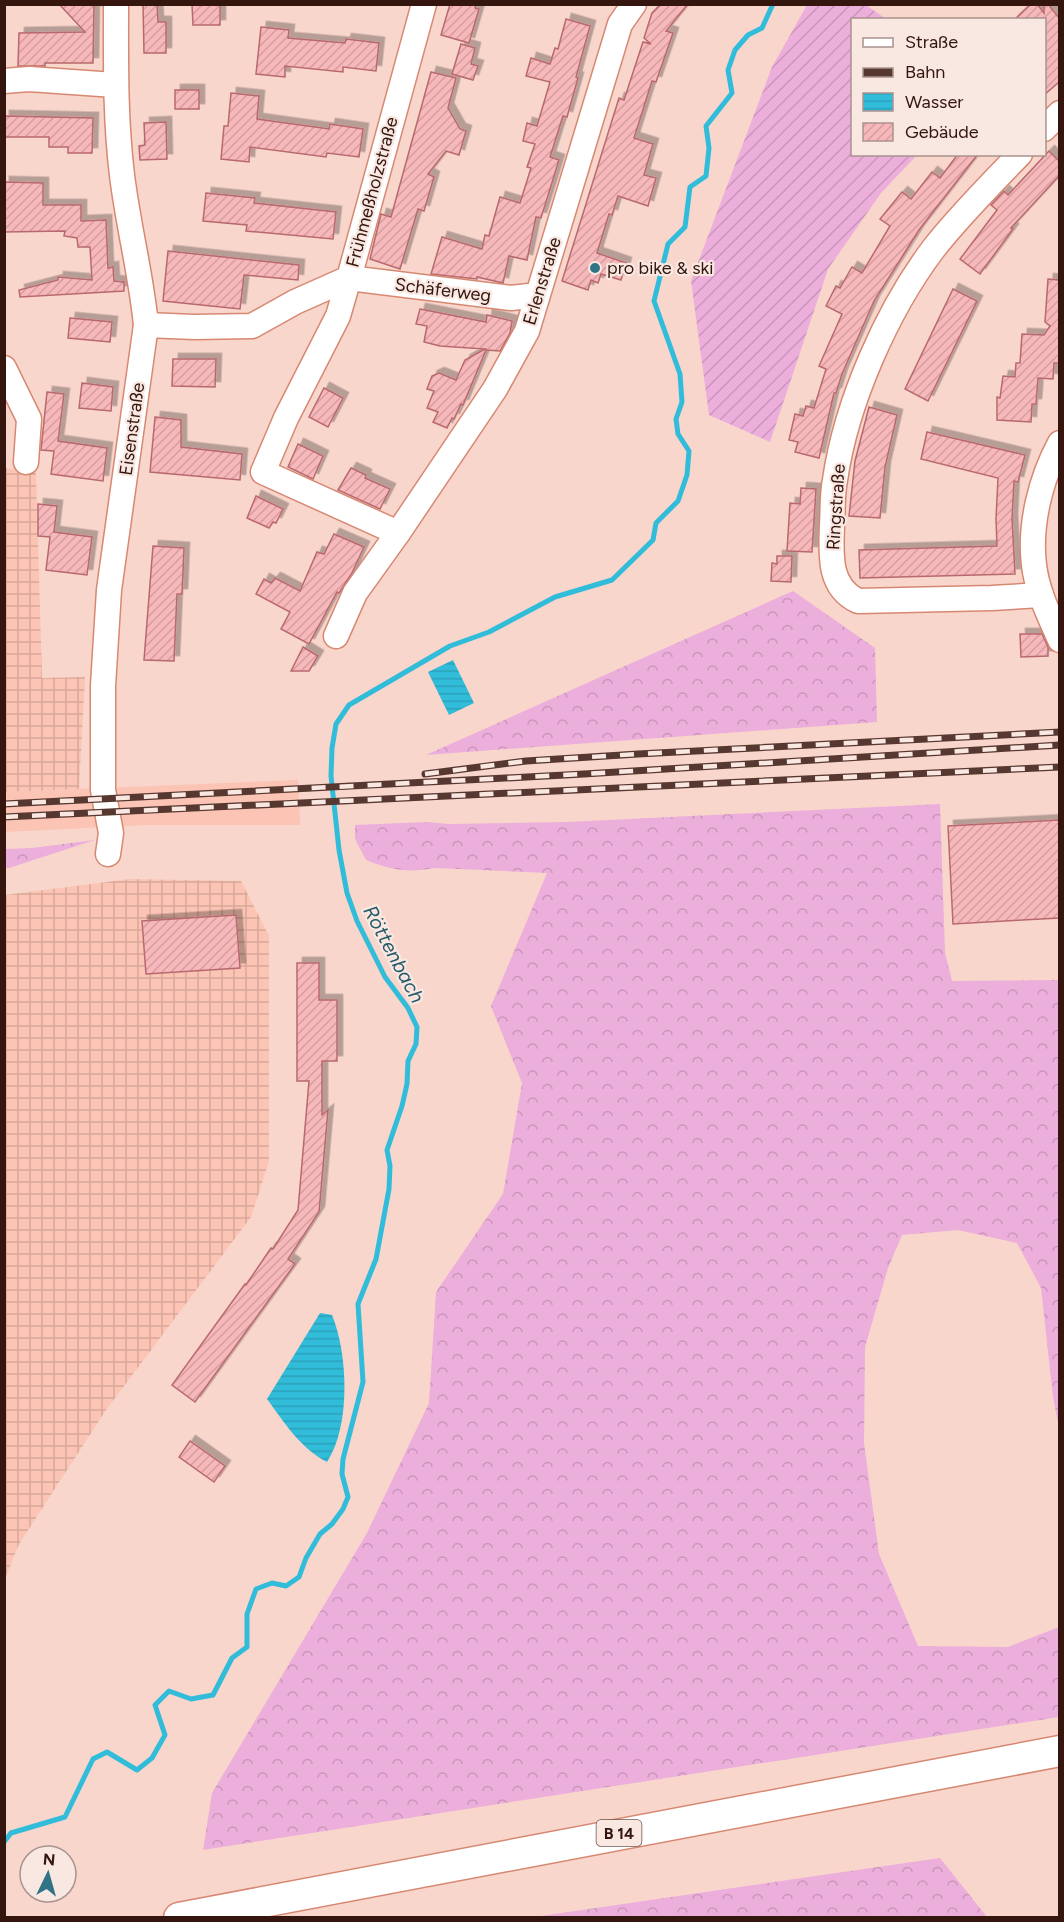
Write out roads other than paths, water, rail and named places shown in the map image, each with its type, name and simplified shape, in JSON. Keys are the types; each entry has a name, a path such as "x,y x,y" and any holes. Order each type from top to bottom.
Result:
{"main road":[{"name":"B 14","path":"179,1917 1059,1751"}],"street":[{"name":"Eisenstraße","path":"108,854 111,832 103,790 103,686 109,590 147,325 122,175 116,85 116,4"},
{"name":"Frühmeßholzstraße","path":"147,325 252,326 295,302 349,278 424,4"},
{"name":"Erlenstraße","path":"336,636 355,593 495,389 527,331 620,24 634,4"},
{"path":"4,81 29,79 116,85"},
{"path":"1046,127 1059,113"},
{"name":"Ringstraße","path":"1018,156 972,203 933,249 908,286 859,386 841,443 834,482 832,571 838,584 848,596 858,601 1041,595"},
{"path":"349,278 338,316 286,418 263,472 398,533"},
{"name":"Schäferweg","path":"349,278 511,298 538,295"},
{"path":"4,368 29,419 26,462"},
{"path":"1059,443 1043,482 1033,533 1034,565 1041,595 1059,640"}],"water":[{"path":"453,660 474,703 449,715 428,672"},
{"path":"320,1313 332,1315 344,1369 340,1429 335,1447 327,1462 301,1442 267,1399"}],"waterway":[{"name":"Röttenbach","path":"4,1842 11,1833 65,1817 93,1759 107,1752 137,1770 152,1758 165,1735 155,1705 169,1691 191,1699 213,1695 232,1658 247,1647 247,1614 256,1589 272,1583 286,1586 299,1577 306,1558 320,1534 332,1524 343,1509 348,1497 342,1474 343,1459 363,1382 358,1304 376,1259 389,1189 390,1166 387,1150 402,1106 407,1084 408,1061 416,1044 417,1027 408,1008 385,977 357,921 347,893 339,850 331,776 336,724 349,705 450,646 489,632 555,597 612,580 653,540 656,523 678,501 687,475 689,451 678,434 676,419 682,402 680,374 654,301 668,244 685,227 690,187 706,176 709,148 706,126 732,93 728,70 735,50 748,35 762,28 773,4"}],"railway":[{"path":"425,774 526,761 1060,732"},
{"path":"4,804 584,774 1060,745"},
{"path":"4,817 1060,767"}],"place":[{"name":"pro bike & ski","path":"595,268"}]}
